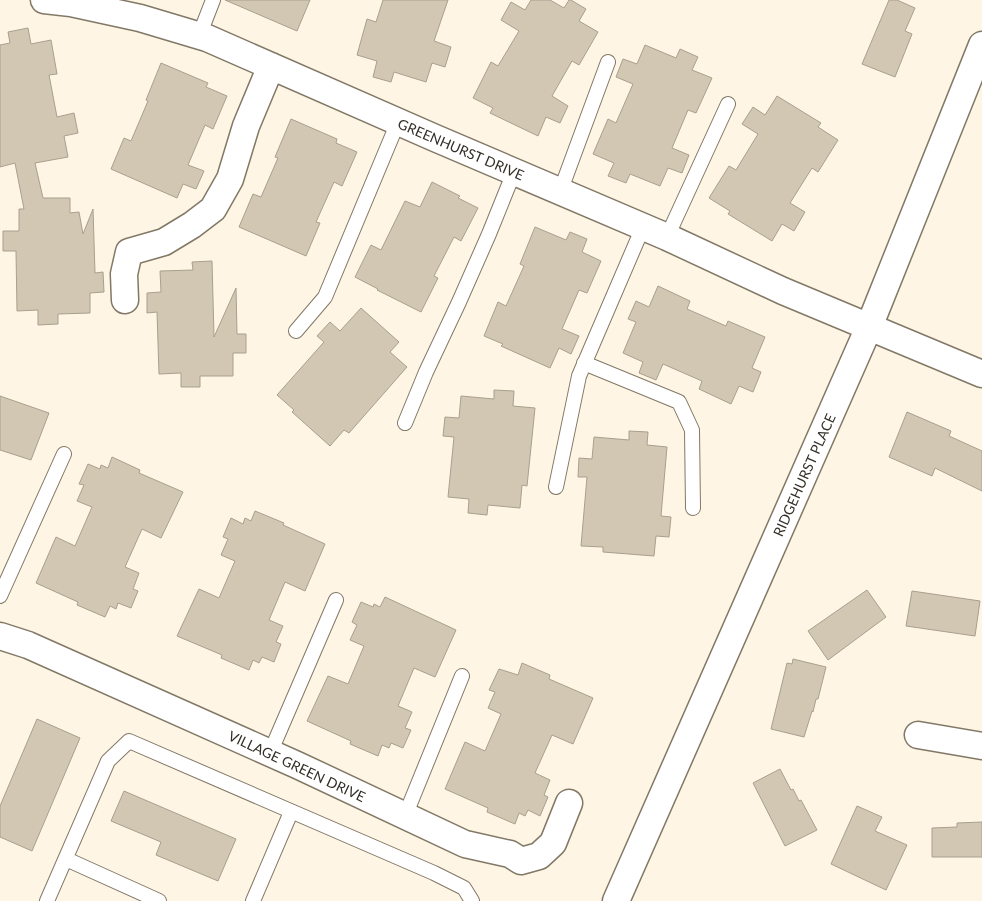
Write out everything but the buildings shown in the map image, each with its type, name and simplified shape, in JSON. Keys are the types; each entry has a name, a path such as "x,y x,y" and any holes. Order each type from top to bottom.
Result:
{"street":[{"name":"GREENHURST DRIVE","path":"44,0 71,3 140,18 199,36 667,237 783,291 982,374"},
{"name":"RIDGEHURST PLACE","path":"616,901 869,327 982,45"},
{"path":"125,300 124,274 129,252 164,242 192,225 213,209 230,179 246,126 271,66"},
{"name":"VILLAGE GREEN DRIVE","path":"0,636 28,645 270,753 465,844 510,854 521,861 539,856 553,843 569,803"},
{"path":"918,735 982,746"}],"lane":[{"path":"199,36 213,0"},
{"path":"560,192 608,62"},
{"path":"667,237 728,104"},
{"path":"296,331 325,298 398,122"},
{"path":"405,423 426,372 460,302 514,172"},
{"path":"556,487 579,376 643,227"},
{"path":"584,363 679,402 692,430 692,508"},
{"path":"0,596 64,454"},
{"path":"270,753 336,600"},
{"path":"406,816 462,676"},
{"path":"48,901 108,761 129,741 442,877 464,888 472,901"},
{"path":"252,901 291,812"},
{"path":"66,859 159,901"}]}
